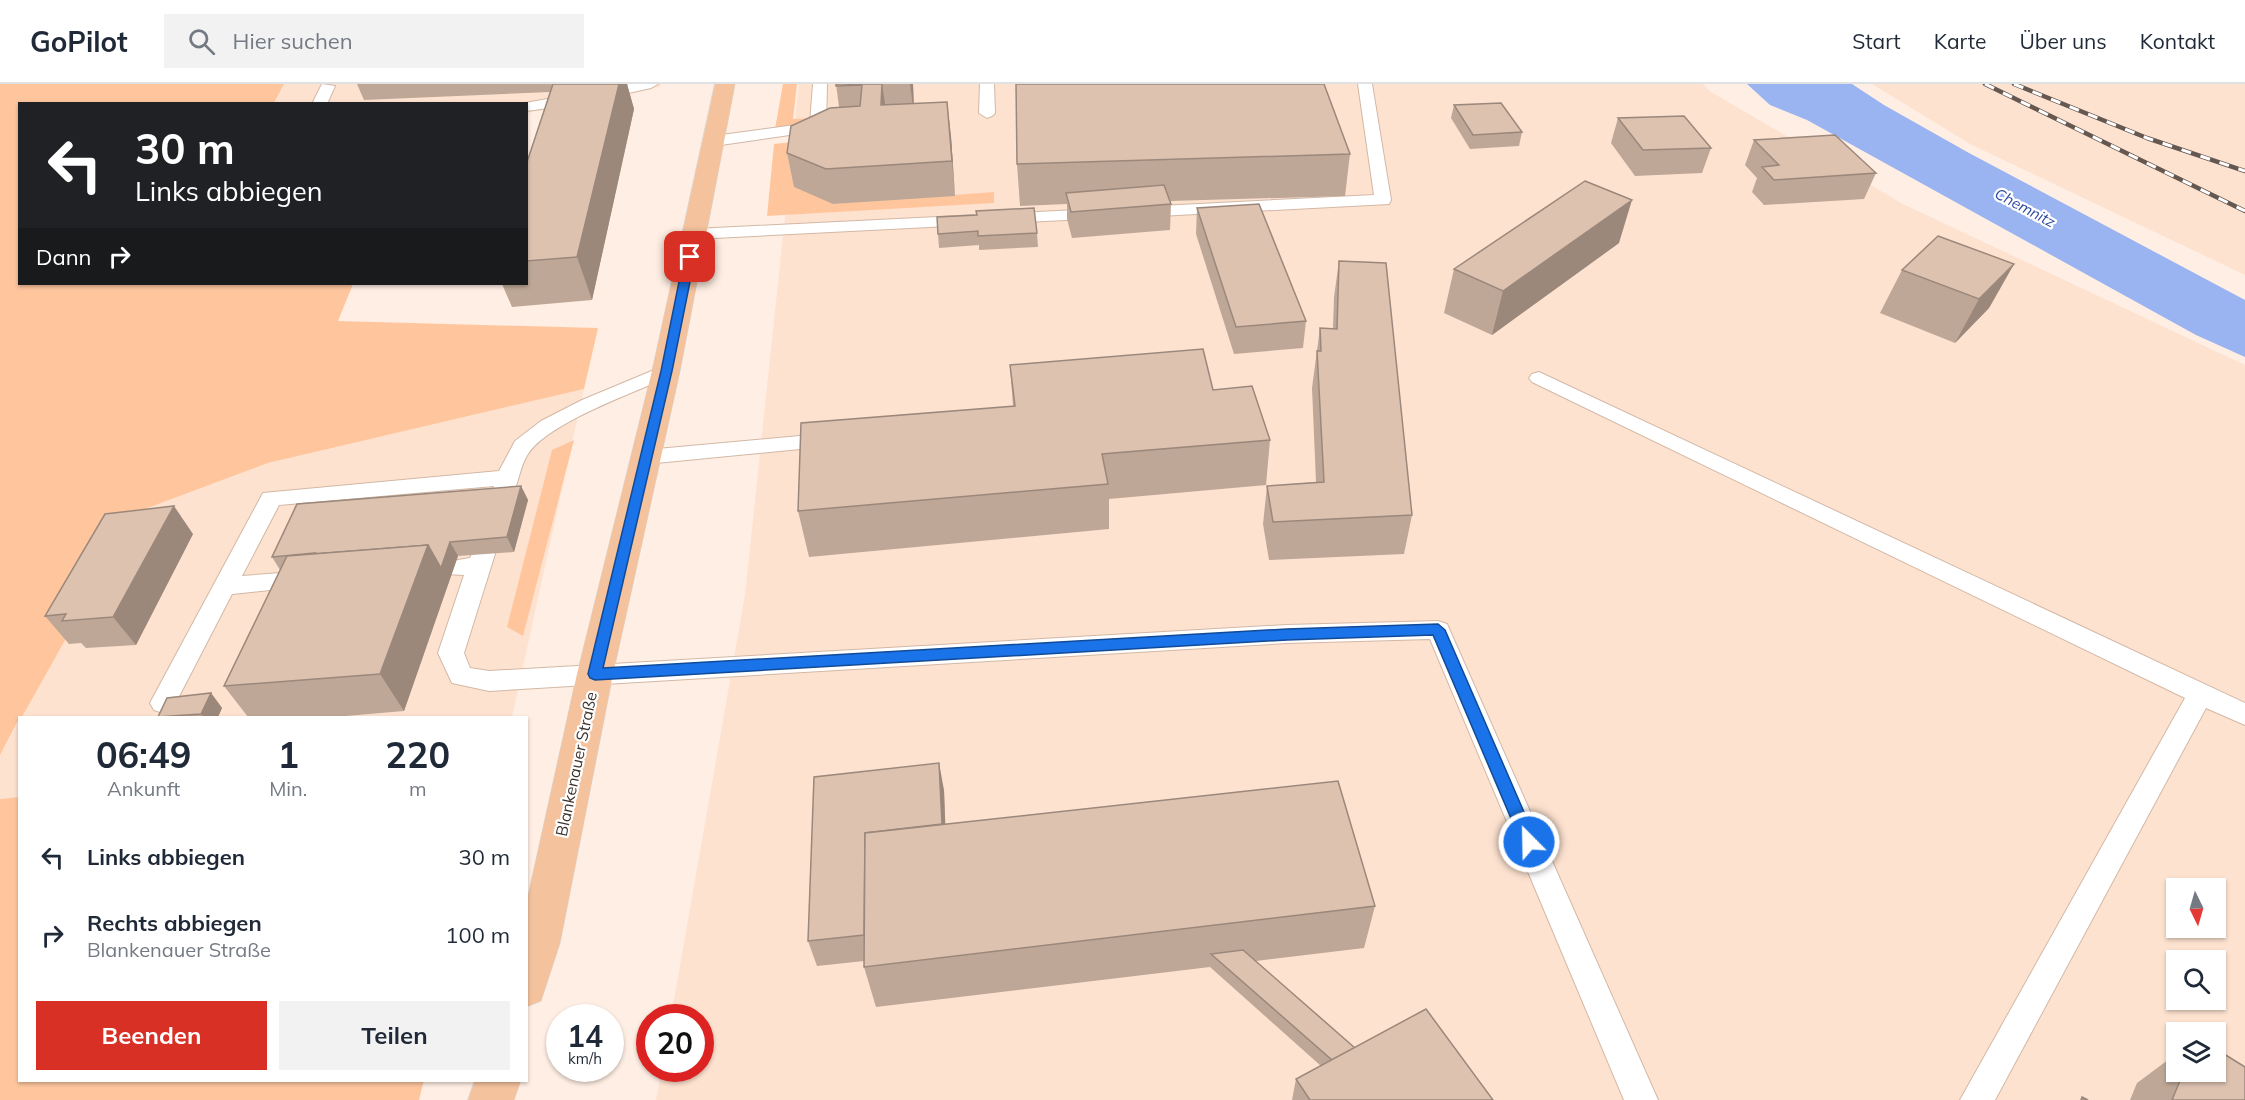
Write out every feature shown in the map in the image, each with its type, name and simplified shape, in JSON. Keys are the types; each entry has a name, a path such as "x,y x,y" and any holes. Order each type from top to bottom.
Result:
{"main road":[{"name":"Blankenauer Straße","path":"528,980 539,943 595,674 666,371 725,84"},
{"path":"491,1100 497,1082"}],"lane":[{"path":"528,106 579,99 651,84"},
{"path":"818,127 820,84"},
{"path":"987,84 987,113"},
{"path":"695,234 1383,200 1365,84"},
{"path":"320,102 328,87"},
{"path":"714,141 838,125"},
{"path":"499,503 514,459 524,443 550,425 666,371"},
{"path":"1539,378 2245,715"},
{"path":"646,457 854,438"},
{"path":"163,703 271,498 507,478"},
{"path":"432,509 442,484"},
{"path":"376,513 387,489"},
{"path":"318,518 330,493"},
{"path":"454,568 481,560 451,653 461,676 489,681 1287,634 1438,630 1641,1100"},
{"path":"226,586 290,576 319,578"},
{"path":"1977,1100 2200,694"}],"shaded area":[{"path":"0,84 284,84 275,102 18,102 18,285 353,285 338,321 598,328 584,389 268,463 137,512 23,716 18,716 18,721 0,755"},
{"path":"284,84 661,84 660,87 528,113 528,102 275,102"},
{"path":"783,84 797,84 793,119 814,118 813,126 775,129"},
{"path":"799,84 1703,84 1711,92 1903,204 2245,365 2245,1100 656,1100 659,1082 714,1082 714,1004 673,1004 745,595"},
{"path":"1872,84 2245,84 2245,275 1970,144"},
{"path":"830,138 832,204 994,192 994,203 767,216 774,144"},
{"path":"584,389 512,716 23,716 137,512 268,463"},
{"path":"574,440 523,636 507,627 552,450"},
{"path":"18,723 18,797 0,799 0,755"},
{"path":"18,797 18,1082 424,1082 419,1100 0,1100 0,799"}],"water":[{"name":"Chemnitz","path":"1747,84 1852,84 1884,105 1969,153 2245,300 2245,357 2196,335 1807,120 1770,105"}],"building":[{"path":"553,84 619,84 577,257 528,261 528,159"},
{"path":"836,84 882,84 881,105 947,102 952,161 826,169 787,153 791,126 830,108 860,106 862,85 836,86"},
{"path":"1016,84 1324,84 1350,154 1017,164"},
{"path":"1501,103 1522,132 1473,135 1454,105"},
{"path":"1684,116 1711,148 1643,150 1618,118"},
{"path":"1835,135 1876,173 1774,180 1762,167 1779,165 1754,140"},
{"path":"1585,181 1632,200 1503,291 1454,269"},
{"path":"1164,185 1171,204 1071,212 1066,193"},
{"path":"1259,204 1306,321 1236,327 1197,208"},
{"path":"1034,208 1037,233 978,236 978,231 938,234 937,217 977,215 976,211"},
{"path":"1938,236 2014,264 1979,299 1902,270"},
{"path":"1339,261 1386,263 1412,515 1273,522 1267,486 1324,482 1317,351 1321,351 1320,328 1337,329"},
{"path":"1203,349 1213,390 1252,386 1270,440 1102,454 1108,484 798,511 801,423 1015,406 1010,365"},
{"path":"521,486 507,537 450,542 441,568 428,545 272,557 297,504"},
{"path":"174,506 113,617 62,621 66,614 45,616 105,514"},
{"path":"428,545 380,674 224,686 287,556"},
{"path":"211,693 201,714 158,716 167,698"},
{"path":"939,763 942,824 865,833 864,935 808,941 814,777"},
{"path":"1338,781 1375,906 864,967 865,833"},
{"path":"1243,950 1355,1048 1332,1060 1211,954"},
{"path":"1426,1009 1493,1100 1310,1100 1296,1079"},
{"path":"2226,1055 2245,1067 2245,1100 2172,1100 2179,1082 2226,1082"}],"railway":[{"path":"1985,84 2245,211"},
{"path":"2014,84 2147,138 2245,171"}],"route":[{"path":"690,257 666,371 595,674 1287,634 1438,630 1529,842"}]}
